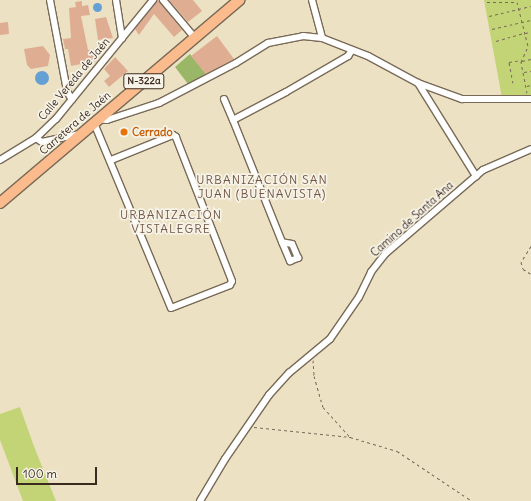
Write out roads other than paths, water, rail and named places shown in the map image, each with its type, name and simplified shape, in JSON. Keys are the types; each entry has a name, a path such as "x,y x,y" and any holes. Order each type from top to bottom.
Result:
{"highway":[{"name":"Carretera de Jaén","path":"0,203 239,0"}],"street":[{"path":"50,0 67,91 72,100"},
{"path":"116,0 122,39"},
{"name":"Calle Vereda de Jaén","path":"0,158 36,138 72,100 153,0"},
{"path":"162,0 195,38"},
{"path":"312,0 322,38"},
{"path":"111,160 173,135 176,137 232,281 230,285 171,308 111,160 96,121 107,120 159,103 236,63 268,43 298,36 322,38 352,50 418,83 462,99 530,99"},
{"path":"233,120 293,88 348,56 352,50"},
{"path":"418,83 476,176"},
{"path":"224,99 282,242"},
{"path":"36,138 38,141 47,142 80,134"},
{"name":"Camino de Santa Ana","path":"200,501 247,427 289,373 315,354 330,339 359,297 371,272 385,254 476,176 531,149"}],"water":[{"path":"97,2 102,7 97,12 92,7"},
{"path":"42,71 47,73 49,78 47,83 42,85 37,83 35,78 37,73"}],"place":[{"name":"Cerrado","path":"124,132"}],"district":[{"name":"URBANIZACIÓN SAN JUAN (BUENAVISTA)","path":"262,187"},
{"name":"URBANIZACIÓN VISTALEGRE","path":"171,222"}]}
